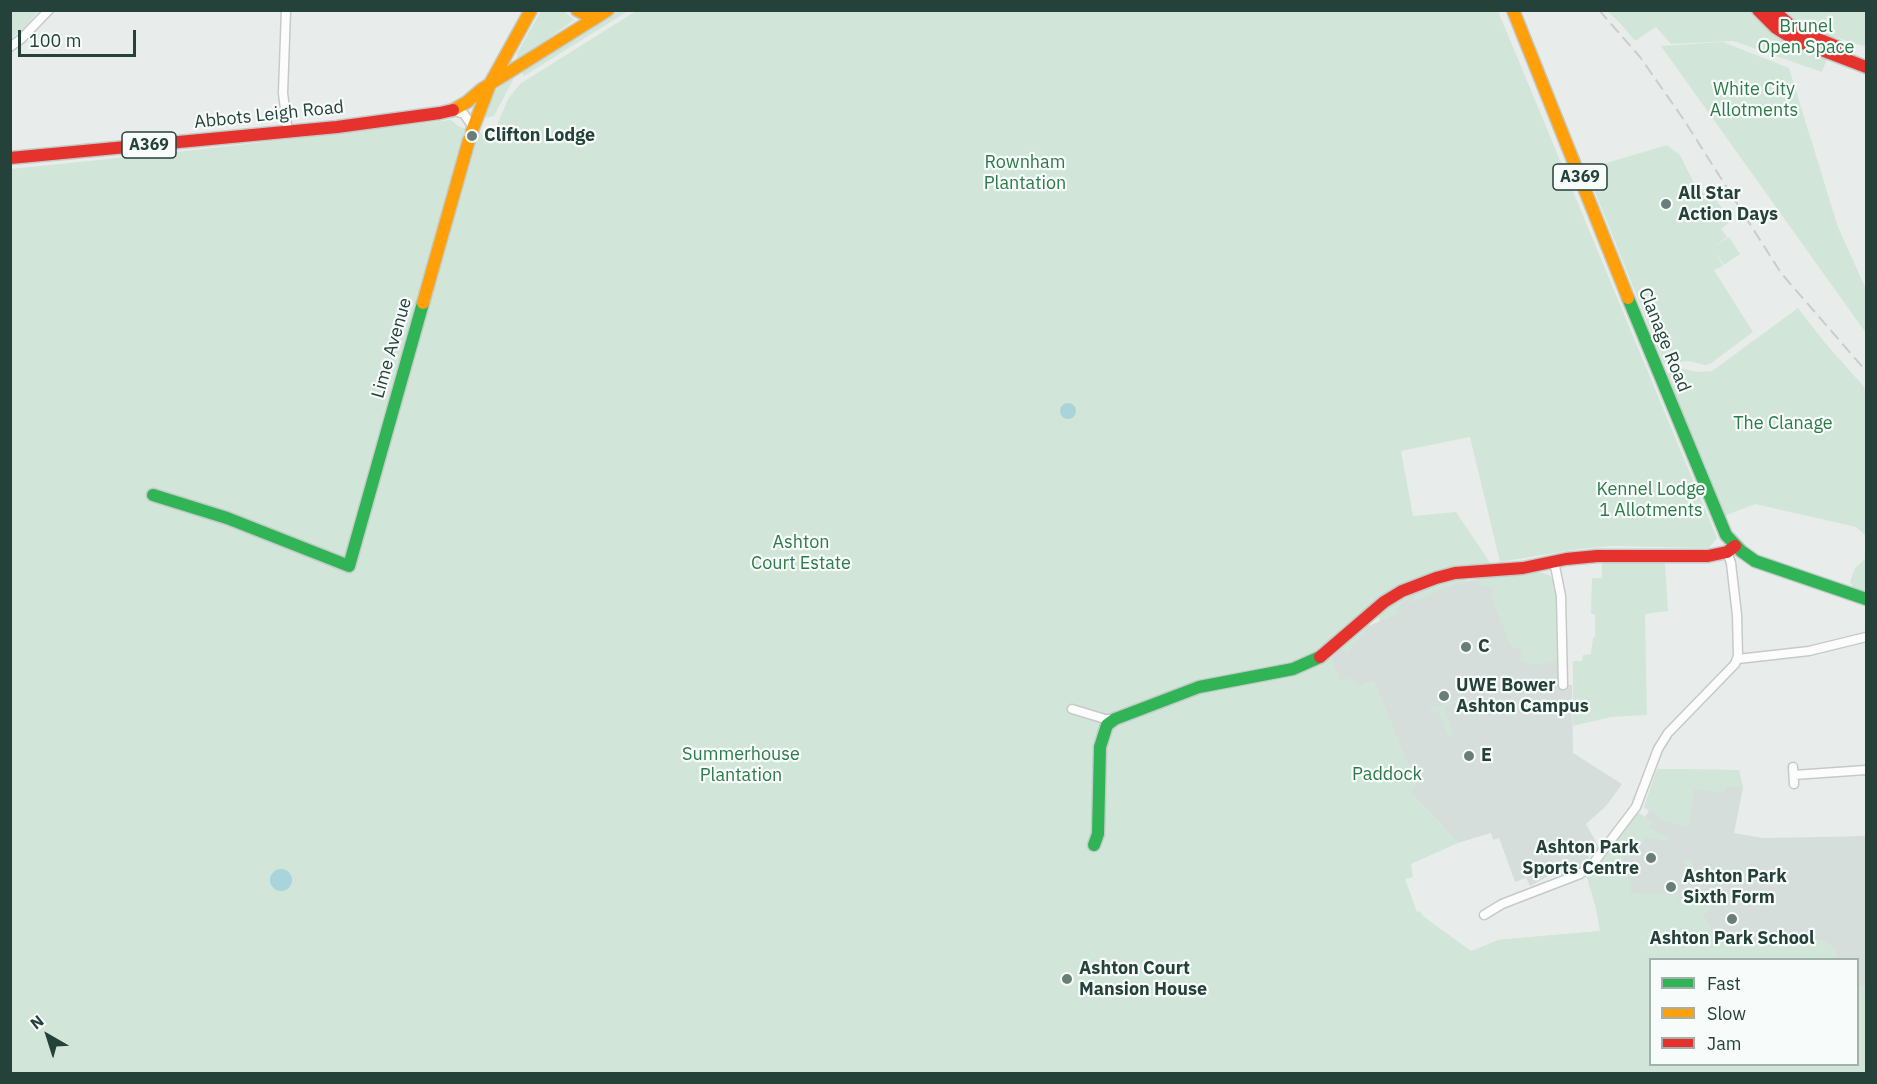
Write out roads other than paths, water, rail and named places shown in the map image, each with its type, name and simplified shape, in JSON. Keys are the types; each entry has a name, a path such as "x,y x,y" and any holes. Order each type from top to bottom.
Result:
{"main road":[{"name":"Lime Avenue","path":"153,495 227,518 349,566 471,132 486,87 531,10"},
{"path":"577,10 594,19"},
{"name":"A369","path":"486,87 608,10"},
{"name":"Clanage Road","path":"1514,10 1731,549 1766,565 1866,599"},
{"path":"1758,10 1776,28 1801,44 1866,67"},
{"path":"1773,10 1790,25 1806,34 1866,56"},
{"name":"Abbots Leigh Road","path":"424,114 486,87"},
{"name":"Abbots Leigh Road","path":"10,158 384,122 452,110 486,87"},
{"path":"1094,845 1098,834 1100,747 1107,724 1115,718 1199,687 1293,669 1313,662 1327,653 1384,602 1423,582 1455,573 1523,568 1554,561 1607,555 1708,556 1731,549"}],"street":[{"path":"10,47 49,10"},
{"path":"286,10 283,93 288,132"},
{"path":"452,110 464,114 471,132"},
{"path":"1484,915 1502,904 1580,874 1592,865 1636,807 1658,749 1668,734 1722,680 1738,659 1731,549"},
{"path":"1554,561 1561,596 1563,685"},
{"path":"1738,659 1809,651 1866,637"},
{"path":"1072,709 1105,719 1115,718"},
{"path":"1794,775 1866,771"}],"water":[{"path":"1068,403 1074,405 1076,411 1074,417 1068,419 1062,417 1060,411 1062,405"},
{"path":"281,869 291,876 292,880 285,890 281,891 271,884 270,880 277,870"}],"railway":[{"path":"1599,10 1640,57 1684,120 1781,273 1866,371"}],"place":[{"name":"Clifton Lodge","path":"472,136"},
{"name":"All Star Action Days","path":"1666,204"},
{"name":"C","path":"1466,647"},
{"name":"UWE Bower Ashton Campus","path":"1444,696"},
{"name":"E","path":"1469,756"},
{"name":"Ashton Park Sports Centre","path":"1651,858"},
{"name":"Ashton Park Sixth Form","path":"1671,887"},
{"name":"Ashton Park School","path":"1732,919"},
{"name":"Ashton Court Mansion House","path":"1067,979"}],"park label":[{"name":"Brunel Open Space","path":"1806,37"},
{"name":"White City Allotments","path":"1754,100"},
{"name":"Rownham Plantation","path":"1025,174"},
{"name":"The Clanage","path":"1783,424"},
{"name":"Kennel Lodge 1 Allotments","path":"1651,500"},
{"name":"Ashton Court Estate","path":"801,553"},
{"name":"Summerhouse Plantation","path":"741,765"},
{"name":"Paddock","path":"1387,775"}]}
